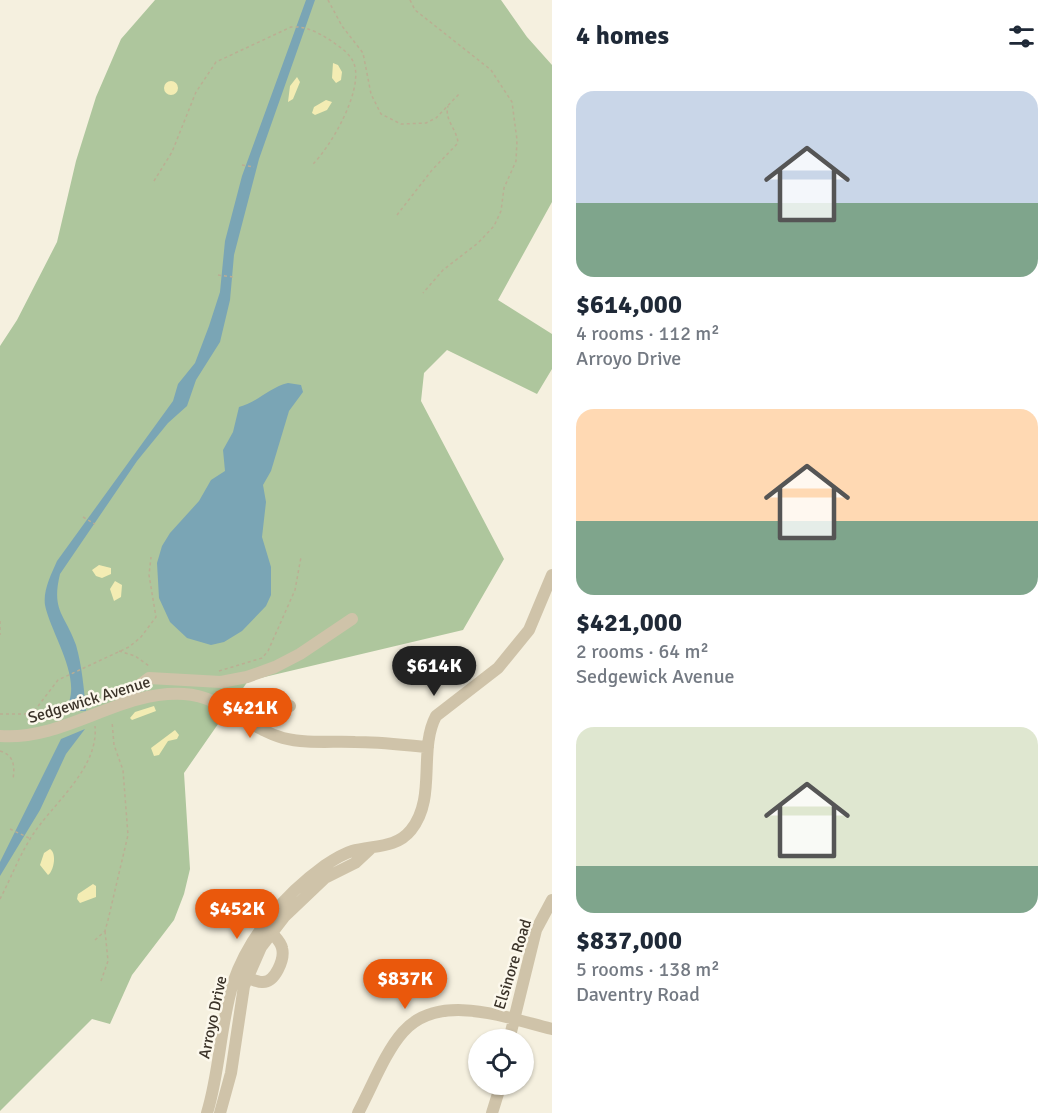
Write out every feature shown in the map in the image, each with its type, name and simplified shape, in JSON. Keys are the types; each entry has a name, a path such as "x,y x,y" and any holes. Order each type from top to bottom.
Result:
{"street":[{"name":"Arroyo Drive","path":"220,1113 231,1073 239,1009 247,978 271,932 334,858 354,850 370,849 404,837 415,824 422,811 429,766 428,747 431,726 436,716 498,668 528,630 552,575"},
{"path":"116,706 126,695 149,678 221,682 247,677 275,667 352,620"},
{"name":"Sedgewick Avenue","path":"0,736 17,738 72,724 142,697 186,694 225,705 263,730 293,741 428,747"},
{"path":"263,730 270,710 290,706"},
{"name":"Arroyo Drive","path":"207,1113 233,984 245,955 264,925 289,896 322,874"},
{"name":"Elsinore Road","path":"511,1029 536,930 552,900"},
{"path":"247,978 262,982 269,981 278,970 283,952 281,944 271,932"},
{"path":"358,1113 402,1032 422,1016 453,1009 512,1019 552,1029"},
{"path":"492,1113 498,1095"}],"path":[{"path":"328,0 342,26 363,53 371,94 381,114 401,124 426,123 436,118 460,93"},
{"path":"410,0 415,10 491,70 512,102 517,140 516,160 504,188 501,211 494,226 478,243 443,270 423,293"},
{"path":"154,181 172,152 196,92 216,62 291,27 304,27 343,48 351,59 356,76 338,130 313,164"},
{"path":"397,214 432,170 458,143 457,134 448,119 448,105"},
{"path":"242,165 254,167"},
{"path":"218,275 233,277"},
{"path":"82,517 95,524"},
{"path":"0,714 7,716 32,714 58,680 119,651 141,637 156,617 149,584 151,557"},
{"path":"199,679 262,658 268,651 295,590 301,557"},
{"path":"0,621 0,635"},
{"path":"119,651 135,656 150,667"},
{"path":"101,981 108,961 105,931 128,835 123,770 112,733 116,706"},
{"path":"3,722 7,716"},
{"path":"0,899 30,838 47,813 81,774 96,733 93,716"},
{"path":"0,751 9,755 14,762 13,779"},
{"path":"10,829 30,838"},
{"path":"95,940 105,931"}],"green space":[{"path":"155,0 501,0 527,37 552,65 552,202 498,300 552,334 552,369 537,394 447,350 424,373 421,401 504,559 463,630 248,681 184,773 190,869 174,920 132,975 110,1024 92,1019 0,1111 0,346 17,320 57,242 76,161 96,97 121,39"}],"sand":[{"path":"333,63 338,65 342,72 341,80 336,83 332,78"},
{"path":"297,77 300,82 293,99 288,102 290,86"},
{"path":"171,81 176,83 178,88 176,93 171,95 166,93 164,88 166,83"},
{"path":"326,100 332,102 327,110 315,115 312,113 314,107"},
{"path":"99,565 111,568 111,574 102,578 96,576 92,570"},
{"path":"115,581 122,585 121,597 114,601 110,589"},
{"path":"154,706 156,711 132,720 130,718 135,712"},
{"path":"175,730 179,735 177,739 168,741 159,755 154,756 151,748"},
{"path":"50,849 54,862 48,875 40,865 44,853"},
{"path":"93,884 96,886 96,897 80,903 77,899 78,894"}],"water":[{"path":"306,0 315,0 259,159 234,255 230,300 220,342 196,380 187,406 168,423 137,461 60,574 58,605 76,645 86,711 64,711 70,700 71,687 65,659 45,605 48,583 57,561 173,401 178,384 195,363 220,292 225,241 242,176"},
{"path":"288,383 301,385 303,392 289,411 271,471 263,485 266,502 262,537 271,567 271,595 266,606 242,631 224,642 211,645 187,638 170,622 159,598 157,563 162,546 170,533 199,501 211,480 225,471 223,450 233,432 239,407"},
{"path":"85,729 66,754 40,810 0,876 0,862 61,739"}]}
